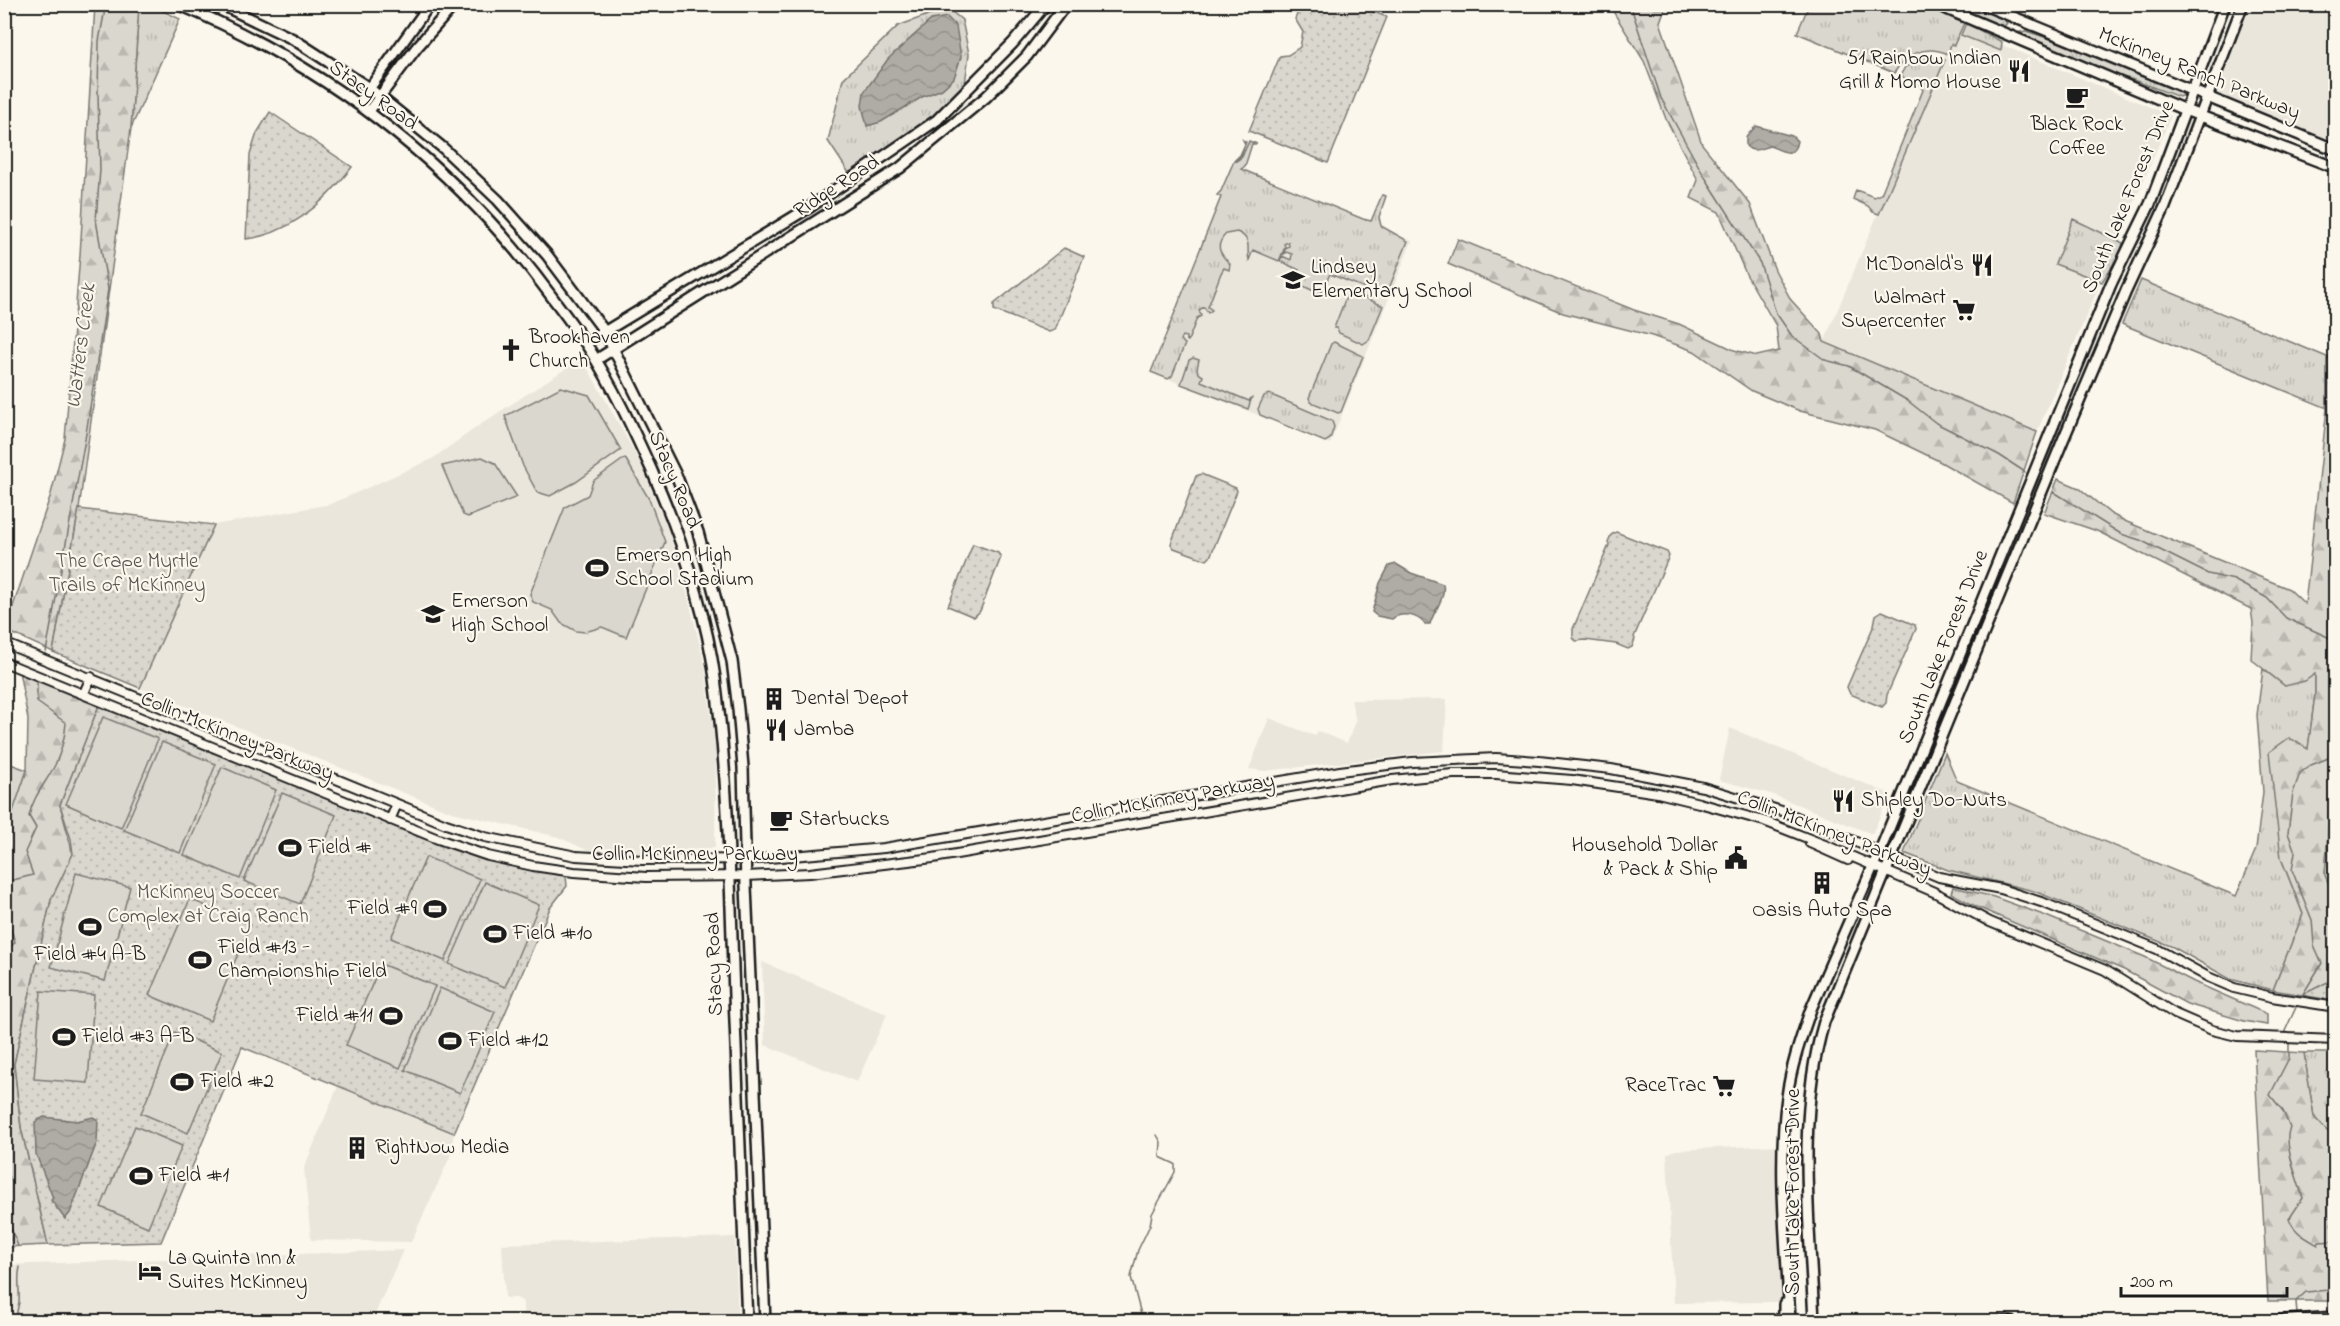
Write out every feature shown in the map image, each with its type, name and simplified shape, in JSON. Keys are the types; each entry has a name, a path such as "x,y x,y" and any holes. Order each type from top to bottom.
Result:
{"main road":[{"name":"Stacy Road","path":"178,4 258,41 358,103 431,162 487,218 528,264 586,343 639,441 676,524 701,609 715,678 730,858 747,1322"},
{"name":"Stacy Road","path":"220,4 293,39 369,88 443,148 498,200 547,255 605,333 677,477 692,517 732,661 744,767 746,876 765,1322"},
{"path":"358,103 430,4"},
{"path":"369,111 417,46 455,4"},
{"name":"Ridge Road","path":"586,343 847,182 937,120 1013,44 1046,4"},
{"name":"Ridge Road","path":"596,360 900,168 986,96 1027,56 1066,4"},
{"name":"McKinney Ranch Parkway","path":"1935,4 2185,110 2336,168"},
{"name":"McKinney Ranch Parkway","path":"1982,4 2333,149"},
{"name":"South Lake Forest Drive","path":"1790,1322 1785,1142 1787,1096 1795,1059 1811,1009 1872,868 2108,293 2150,204 2225,4"},
{"name":"South Lake Forest Drive","path":"1814,1322 1808,1166 1809,1097 1813,1064 1830,1008 2122,299 2165,207 2243,4"},
{"path":"2013,37 2019,20"},
{"path":"937,120 945,132"},
{"path":"2300,154 2327,160 2333,154 2333,149"},
{"path":"847,182 856,196"},
{"path":"2108,293 2122,299"},
{"path":"2051,435 2064,440"},
{"path":"676,524 692,517"},
{"path":"737,1062 754,1062"},
{"path":"1776,1322 1784,1314 1782,1268 1787,1258"},
{"path":"2261,1322 2336,1317"},
{"path":"1970,1322 2011,1322"}],"street":[{"name":"Collin McKinney Parkway","path":"4,643 397,804 484,837 576,856 642,861 746,859 884,848 1367,767 1437,760 1497,758 1592,767 1692,785 1770,806 1939,877 2029,897 2157,949 2208,977 2234,988 2272,997 2335,1007"},
{"name":"Collin McKinney Parkway","path":"4,662 438,839 533,866 623,877 746,876 821,872 933,858 1340,788 1453,774 1538,777 1611,785 1699,803 1764,821 1790,831 1949,899 1990,922 2105,970 2160,1005 2189,1021 2212,1030 2237,1036 2331,1040"},
{"path":"84,693 91,677"},
{"path":"390,820 397,804"}],"shaded area":[{"path":"2249,5 2335,5 2335,144 2220,97 2217,86"},
{"path":"1957,26 2171,116 2037,432 1824,342"},
{"name":"Lindsey Elementary School","path":"1240,171 1412,241 1330,444 1151,372 1231,175"},
{"name":"Emerson High School","path":"582,358 640,462 669,533 688,597 705,666 716,753 715,848 640,854 589,851 558,837 452,812 140,688 214,525 331,504 432,459"},
{"path":"1447,699 1444,751 1265,771 1249,769 1269,718 1315,736 1318,731 1347,743 1356,721 1351,700"},
{"path":"1730,728 1890,794 1872,834 1771,794 1719,780"},
{"path":"762,962 887,1014 857,1082 765,1045"},
{"path":"338,1086 454,1133 450,1157 411,1242 311,1240 304,1168"},
{"path":"1778,1145 1782,1302 1674,1303 1667,1154 1675,1150"},
{"path":"735,1237 738,1321 523,1321 523,1302 517,1298 505,1298 502,1244"},
{"path":"403,1250 372,1321 5,1321 5,1265"}],"green space":[{"path":"95,5 139,5 131,128 79,509 53,652 5,630 51,494 65,439 80,255"},
{"path":"139,5 151,5 180,19 131,128"},
{"path":"1301,5 1355,5 1387,17 1328,163 1249,131 1280,56 1288,55 1300,47 1303,32 1295,19"},
{"path":"1612,5 1666,5 1660,22 1702,144 1750,204 1775,270 1791,300 1822,334 1824,342 2037,432 2013,503 1937,460 1875,430 1800,411 1752,391 1694,351 1652,336 1563,313 1448,264 1458,239 1634,310 1679,324 1734,350 1757,356 1779,351 1776,326 1746,274 1719,212 1691,198 1698,180 1666,119 1644,61 1614,13"},
{"path":"1809,5 1924,5 1964,23 1954,45 1951,44 1948,54 1932,50 1917,53 1904,61 1894,73 1797,33"},
{"path":"1945,5 1970,6 1987,10 2002,17 2007,23 2003,28"},
{"path":"947,8 962,20 969,54 964,91 896,144 849,173 828,141 843,79 898,26"},
{"path":"1966,23 2002,42 2001,51 1961,35"},
{"path":"2026,31 2084,50 2177,89 2183,95 2179,97 2131,79 2109,75 2024,37 2020,32"},
{"path":"1925,56 1945,60 1879,214 1853,199 1856,190 1874,197 1881,194 1923,90 1919,84 1900,76 1905,67"},
{"path":"270,112 352,167 331,192 306,214 277,230 246,239 250,155 257,133"},
{"path":"1243,140 1246,142 1241,156 1235,162 1242,157 1249,141 1257,144 1252,144 1245,166 1241,169 1363,219 1371,221 1382,195 1386,196 1379,217 1381,226 1408,241 1388,291 1382,295 1330,274 1320,294 1295,282 1299,270 1280,261 1282,256 1291,260 1292,254 1286,252 1283,255 1286,247 1289,246 1288,242 1284,244 1285,247 1279,261 1253,250 1249,260 1248,244 1245,238 1237,232 1226,234 1219,246 1223,257 1230,264 1229,270 1224,268 1221,273 1208,307 1212,310 1208,313 1204,307 1199,310 1201,316 1197,318 1188,341 1182,336 1180,340 1185,344 1172,376 1168,379 1151,372 1221,197 1217,195 1234,161 1240,155 1245,144"},
{"path":"2073,219 2123,243 2121,252 2102,282 2055,264"},
{"path":"1064,248 1084,257 1055,330 1049,332 994,310 994,304"},
{"path":"2141,280 2327,357 2327,408 2122,324"},
{"path":"1355,293 1383,306 1369,340 1363,344 1339,333 1337,328 1334,328 1346,297"},
{"path":"1334,342 1363,356 1341,412 1338,413 1311,402 1309,398 1331,344"},
{"path":"2335,347 2336,788 2331,795 2325,875 2336,899 2335,976 2330,981 2302,995 2273,990 2303,914 2281,858 2269,752 2289,738 2308,749 2315,694 2315,674 2305,681 2285,686 2251,659 2253,623 2251,609 2097,531 2044,513 2058,479 2079,488 2111,514 2289,589 2305,604 2327,408 2327,360"},
{"path":"1193,358 1199,360 1197,370 1203,376 1201,381 1249,401 1252,397 1248,409 1181,384 1189,360"},
{"path":"561,387 589,395 621,450 576,482 550,496 537,492 523,466 505,416"},
{"path":"1269,394 1332,421 1334,427 1330,439 1325,442 1260,415 1258,409 1264,396"},
{"path":"482,457 495,463 517,497 468,517 463,515 442,466"},
{"name":"Emerson High School Stadium","path":"625,458 649,499 665,542 626,637 602,627 585,632 576,631 561,623 552,610 533,602 530,594 565,507 588,495 593,481"},
{"path":"1201,474 1236,488 1237,491 1207,560 1174,548 1171,544 1196,476"},
{"name":"The Crape Myrtle Trails of McKinney","path":"79,509 214,525 140,688 53,652"},
{"path":"1616,532 1667,552 1669,556 1634,637 1632,647 1628,649 1616,644 1576,641 1573,638 1573,629 1609,545 1608,542 1611,535"},
{"path":"973,544 998,553 1001,557 980,611 974,617 948,606"},
{"path":"1882,611 1915,625 1916,629 1887,695 1886,703 1882,707 1850,694 1847,687 1874,625 1876,615"},
{"path":"2263,669 2285,686 2315,673 2315,694 2308,750 2281,858 2303,914 2273,990 2230,979 2173,947 2034,891 1948,870 1904,853 1945,753 1957,781 2236,896 2256,849 2263,792 2257,715"},
{"path":"19,671 100,703 60,805 73,854 51,900 14,1064 21,1127 48,1245 5,1247 4,835 27,770 28,719"},
{"name":"McKinney Soccer Complex at Craig Ranch","path":"100,703 474,855 566,876 567,886 550,908 454,1133 242,1047 161,1242 48,1245 21,1127 14,1064 51,900 73,854 71,839 60,805"},
{"path":"103,717 158,739 121,828 66,804"},
{"path":"162,742 216,764 180,853 124,830"},
{"path":"4,762 27,770 5,835"},
{"name":"Field #","path":"222,767 276,790 240,879 184,855"},
{"path":"2335,788 2335,899 2325,875 2331,795"},
{"name":"Field #","path":"282,793 336,815 300,904 244,881"},
{"name":"Field #9","path":"426,857 480,879 445,961 391,938"},
{"name":"Field #4 A-B","path":"76,873 130,887 105,981 51,967"},
{"name":"Field #10","path":"485,882 539,905 505,987 449,964"},
{"path":"1953,887 1994,897 2145,957 2194,982 2267,1014 2267,1025 2244,1021 2187,1004 2124,970 1977,907 1951,893"},
{"name":"Field #13 - Championship Field","path":"190,899 250,925 210,1021 149,995"},
{"name":"Field #11","path":"381,964 435,986 400,1068 346,1045"},
{"path":"2335,976 2335,1001 2302,995 2330,981"},
{"name":"Field #12","path":"440,988 495,1012 460,1093 405,1070"},
{"name":"Field #3 A-B","path":"41,991 94,995 88,1083 34,1079"},
{"name":"Field #2","path":"175,1032 222,1052 188,1133 141,1113"},
{"path":"2254,1050 2304,1053 2314,1117 2335,1136 2335,1301 2268,1301"},
{"path":"2304,1053 2335,1053 2335,1136 2314,1117"},
{"name":"Field #1","path":"135,1126 182,1146 148,1227 101,1207"}],"water":[{"path":"947,17 956,26 961,57 954,78 942,89 922,97 881,122 867,126 862,106 864,92 888,59 931,20"},
{"path":"1756,126 1792,136 1797,141 1795,147 1790,152 1770,146 1752,150 1746,146 1746,137"},
{"path":"1396,564 1411,573 1443,584 1443,595 1430,624 1425,624 1409,615 1400,615 1392,619 1377,616 1372,612 1380,583 1389,566"},
{"path":"44,1117 77,1121 93,1117 98,1120 97,1142 70,1213 65,1219 51,1200 53,1198 36,1154 35,1122"}],"waterway":[{"name":"Watters Creek","path":"46,652 86,434 108,289 96,220 100,170 99,41 106,4"},
{"path":"1630,4 1661,98 1703,174 1760,263 1776,313 1792,336 1825,360 1849,366 1908,401 1936,423 1999,455 2025,472"},
{"path":"2054,492 2121,534 2140,540 2208,574 2234,580 2267,598 2286,618 2330,638 2336,646"},
{"path":"2330,638 2329,618 2335,581 2336,534"},
{"name":"Watters Creek","path":"4,886 9,881 33,875 25,852 36,828 29,816 57,760 65,734 66,723 37,702 37,680"},
{"path":"2300,999 2322,963 2314,945 2312,920 2292,870 2295,852 2288,833 2293,793 2300,773 2311,765 2326,759 2336,750"},
{"name":"Watters Creek","path":"4,908 15,942 4,955"},
{"name":"Watters Creek","path":"4,971 8,973 9,986 4,992"},
{"path":"2286,1035 2285,1031 2298,1003"},
{"path":"2289,1042 2289,1058 2270,1095 2283,1111 2290,1128 2288,1143 2303,1198 2289,1219 2298,1232 2318,1245 2319,1242 2336,1241"},
{"path":"1143,1322 1131,1277 1138,1250 1150,1225 1152,1214 1175,1172 1175,1164 1160,1157 1161,1142 1157,1135"},
{"name":"Watters Creek","path":"4,1211 18,1246"},
{"name":"Watters Creek","path":"17,1322 20,1267"},
{"path":"2297,1315 2296,1301 2306,1292 2329,1290 2336,1285"}],"place":[{"name":"51 Rainbow Indian Grill & Momo House","path":"2019,71"},
{"name":"Black Rock Coffee","path":"2077,97"},
{"name":"McDonald's","path":"1982,265"},
{"name":"Lindsey Elementary School","path":"1293,280"},
{"name":"Walmart Supercenter","path":"1964,310"},
{"name":"Brookhaven Church","path":"511,350"},
{"name":"Emerson High School Stadium","path":"597,568"},
{"name":"Emerson High School","path":"433,614"},
{"name":"Dental Depot","path":"774,699"},
{"name":"Jamba","path":"776,730"},
{"name":"Shipley Do-Nuts","path":"1843,801"},
{"name":"Starbucks","path":"781,820"},
{"name":"Field #","path":"290,848"},
{"name":"Household Dollar & Pack & Ship","path":"1736,858"},
{"name":"Oasis Auto Spa","path":"1822,883"},
{"name":"Field #9","path":"435,909"},
{"name":"Field #4 A-B","path":"90,927"},
{"name":"Field #10","path":"495,934"},
{"name":"Field #13 - Championship Field","path":"200,960"},
{"name":"Field #11","path":"391,1016"},
{"name":"Field #3 A-B","path":"64,1037"},
{"name":"Field #12","path":"450,1041"},
{"name":"Field #2","path":"182,1082"},
{"name":"RaceTrac","path":"1724,1086"},
{"name":"RightNow Media","path":"357,1148"},
{"name":"Field #1","path":"141,1176"},
{"name":"La Quinta Inn & Suites McKinney","path":"150,1271"}]}
